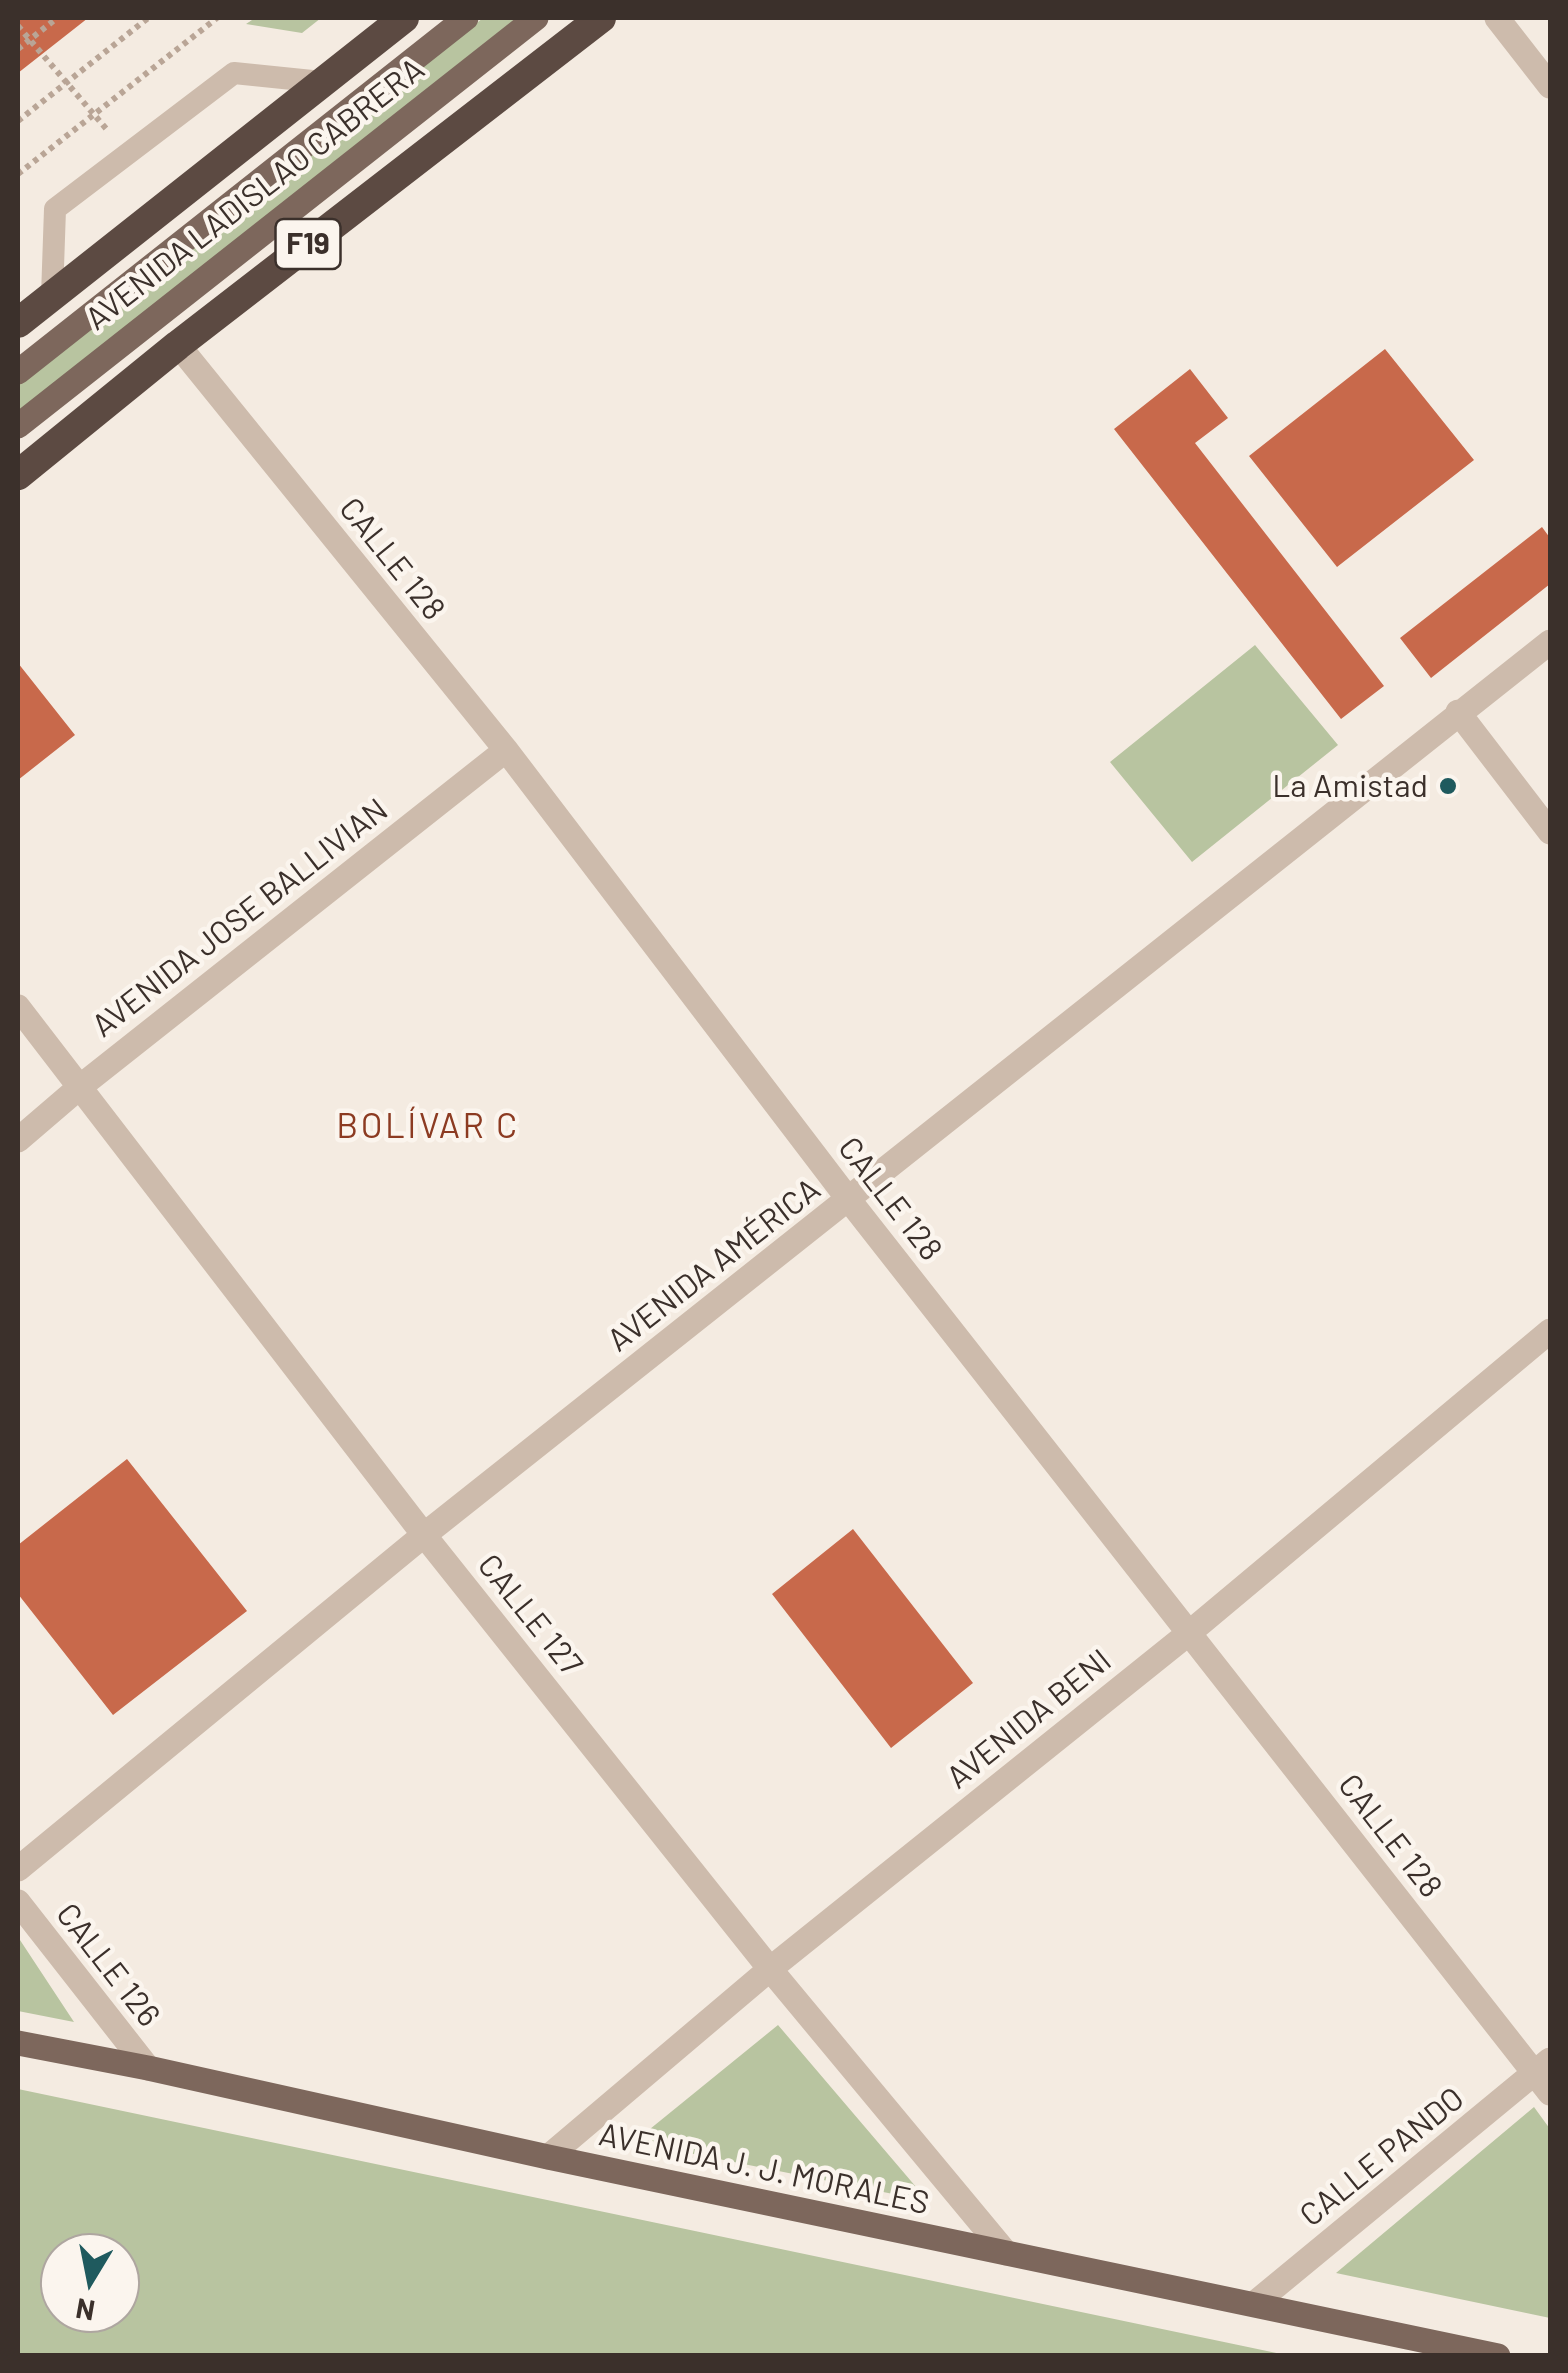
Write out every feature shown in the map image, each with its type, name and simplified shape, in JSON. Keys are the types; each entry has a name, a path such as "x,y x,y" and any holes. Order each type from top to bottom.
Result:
{"highway":[{"name":"AVENIDA LADISLAO CABRERA","path":"18,323 404,18"},
{"name":"F19","path":"18,475 178,345 601,18"}],"main road":[{"name":"AVENIDA LADISLAO CABRERA","path":"18,372 466,18"},
{"name":"AVENIDA LADISLAO CABRERA","path":"18,426 536,18"},
{"name":"AVENIDA J. J. MORALES","path":"18,2042 1498,2356"}],"street":[{"path":"1497,18 1550,86"},
{"name":"CALLE 128","path":"178,345 506,750 849,1200 1189,1633 1545,2075"},
{"name":"AVENIDA AMÉRICA","path":"18,1869 424,1535 1550,642"},
{"path":"1458,712 1550,832"},
{"name":"AVENIDA JOSE BALLIVIAN","path":"18,1140 80,1086 506,750"},
{"name":"CALLE 127","path":"18,1007 424,1535 770,1969 1006,2253"},
{"name":"AVENIDA BENI","path":"548,2157 770,1969 1189,1633 1550,1331"},
{"name":"CALLE 126","path":"18,1902 148,2068"},
{"name":"CALLE PANDO","path":"1254,2304 1545,2075"}],"lane":[{"path":"52,296 54,209 234,73 322,82"}],"path":[{"path":"18,49 57,18"},
{"path":"18,121 148,18"},
{"path":"18,174 217,18"},
{"path":"18,26 110,133"}],"green space":[{"path":"255,18 321,18 302,33 246,24"},
{"path":"483,18 517,18 18,412 18,385"},
{"path":"1255,645 1338,745 1192,862 1110,762"},
{"path":"18,1937 74,2022 18,2011"},
{"path":"778,2025 928,2201 634,2142"},
{"path":"18,2089 1286,2355 18,2355"},
{"path":"1534,2107 1550,2129 1550,2318 1336,2273"}],"building":[{"path":"18,18 88,18 18,73"},
{"path":"1385,349 1474,460 1337,567 1249,456"},
{"path":"1190,369 1228,418 1195,443 1384,686 1341,719 1114,429"},
{"path":"1542,527 1550,538 1550,584 1431,678 1400,638"},
{"path":"18,663 75,735 18,780"},
{"path":"127,1459 247,1611 113,1715 18,1594 18,1545"},
{"path":"853,1529 973,1683 891,1748 772,1594"}],"place":[{"name":"La Amistad","path":"1448,786"}],"district":[{"name":"BOLÍVAR C","path":"428,1126"}]}
